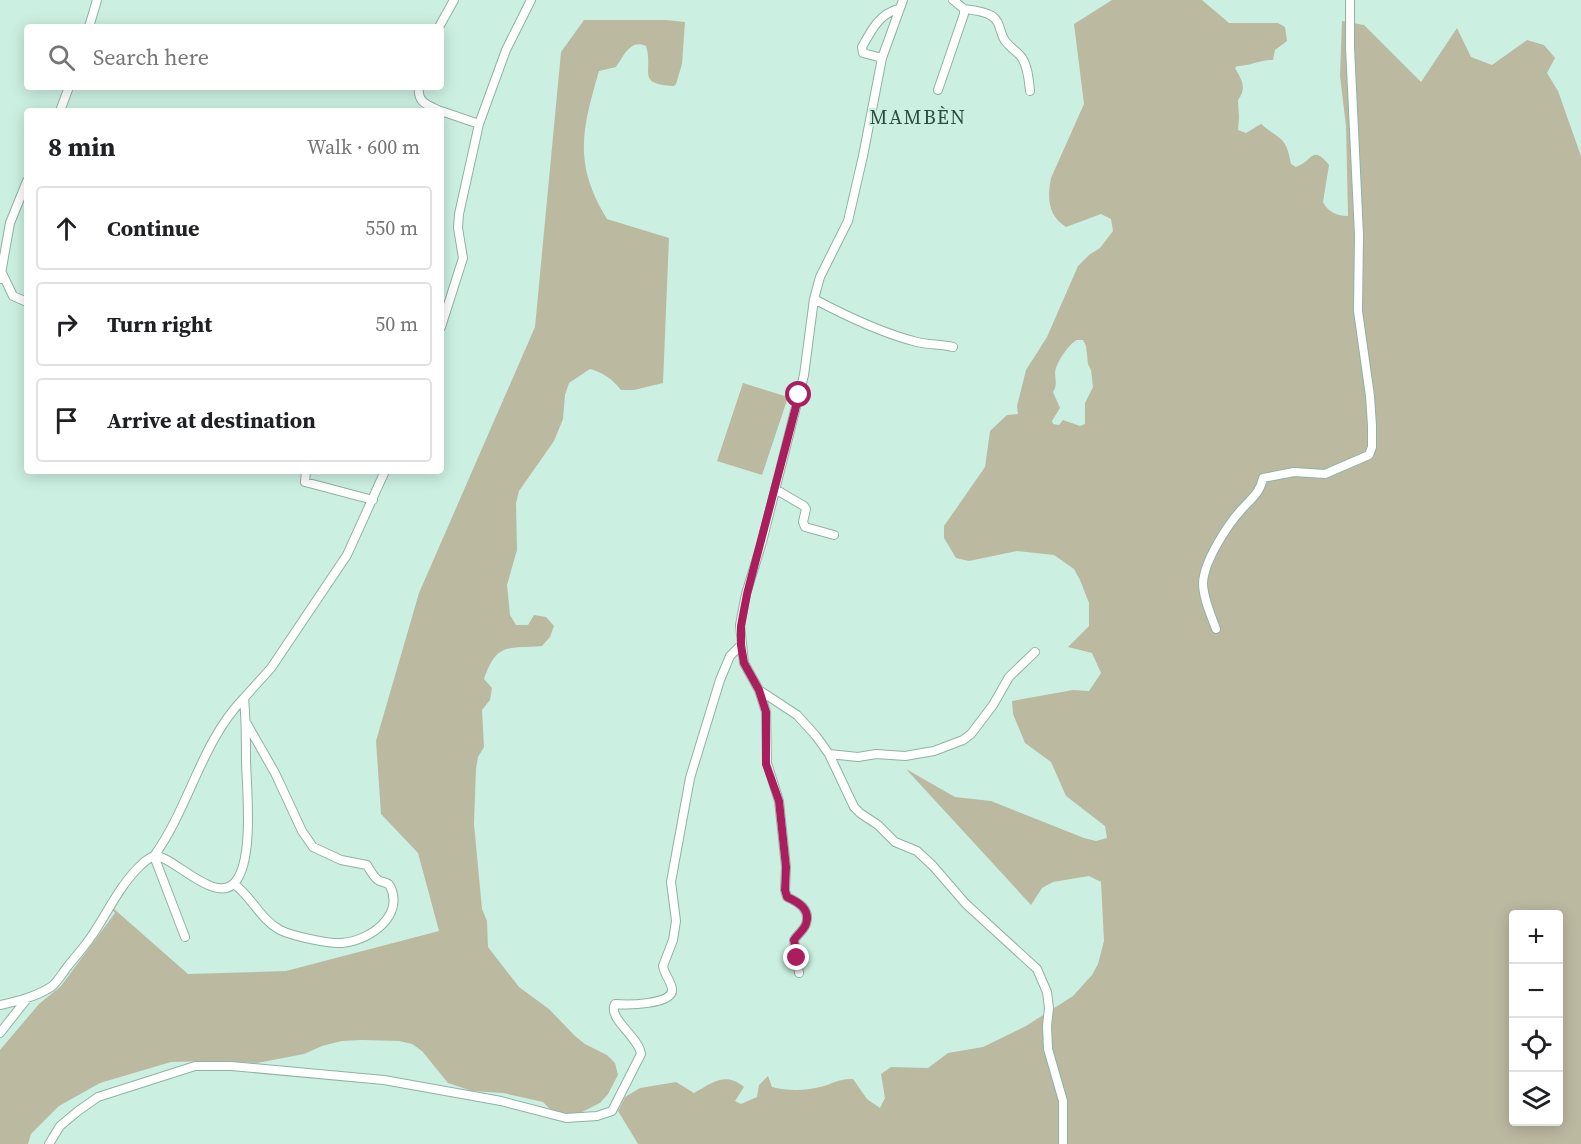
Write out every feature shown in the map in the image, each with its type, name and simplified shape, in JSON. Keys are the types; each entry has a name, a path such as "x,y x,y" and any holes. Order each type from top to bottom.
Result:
{"street":[{"path":"90,24 97,0"},
{"path":"441,24 454,0"},
{"path":"444,318 463,258 458,228 459,214 478,124 506,50 531,0"},
{"path":"799,974 794,940 806,925 807,917 804,908 799,902 787,897 785,890 786,867 779,801 766,764 766,712 759,690 744,663 741,626 747,594 804,375 814,299 820,277 848,221 882,58 903,0"},
{"path":"953,0 964,9 981,12 995,19 1001,27 1007,44 1022,57 1029,78 1030,91"},
{"path":"1216,629 1204,592 1205,572 1223,535 1242,509 1256,495 1263,478 1294,472 1325,474 1368,456 1372,447 1370,396 1358,311 1359,235 1351,85 1350,0"},
{"path":"882,58 863,53 862,47 879,19 889,11 898,9"},
{"path":"938,90 964,9"},
{"path":"61,108 68,90"},
{"path":"419,90 419,97 423,103 433,108"},
{"path":"444,112 478,124"},
{"path":"24,188 10,223 1,276 13,296 24,301"},
{"path":"814,299 842,313 905,338 953,347"},
{"path":"306,474 305,482 373,500"},
{"path":"154,856 171,832 222,722 271,668 347,555 384,474"},
{"path":"775,489 804,506 806,509 803,525 834,535"},
{"path":"49,1144 60,1126 98,1097 195,1066 231,1066 384,1080 501,1101 566,1118 597,1116 612,1111 641,1054 635,1038 615,1016 613,1006 615,1004 634,1006 669,997 671,994 672,988 663,966 676,921 671,882 690,778 720,680 730,656 741,645"},
{"path":"830,754 858,758 876,754 905,756 934,751 963,740 971,734 993,705 1009,677 1035,652"},
{"path":"759,690 797,716 816,736 830,754 854,807 879,825 895,842 917,851 966,904 1037,969 1047,992 1048,1049 1064,1101 1063,1144"},
{"path":"0,1005 26,999 53,986 91,937 136,870 147,859 154,856 163,857 197,881 212,886 224,888 234,884 240,876 246,845 248,811 247,724 244,698"},
{"path":"234,884 242,890 262,916 279,929 292,935 335,943 345,943 379,928 392,912 394,904 390,887 387,883 376,879 367,865 341,860 313,847 302,831 275,773 247,724"},
{"path":"154,856 185,936"},
{"path":"0,1033 26,999"}],"shaded area":[{"path":"1112,0 1202,0 1229,23 1278,23 1285,27 1287,41 1275,50 1273,60 1235,68 1243,88 1238,100 1238,130 1246,133 1261,124 1282,140 1287,148 1291,164 1296,167 1312,156 1316,155 1323,159 1329,165 1323,202 1330,211 1348,216 1346,126 1340,76 1342,21 1364,25 1421,82 1457,28 1471,57 1492,65 1527,40 1544,45 1555,58 1547,73 1558,91 1581,156 1581,1144 638,1144 618,1111 625,1097 640,1088 676,1082 694,1093 713,1082 725,1079 737,1082 744,1087 735,1101 741,1104 757,1097 759,1085 768,1076 772,1087 789,1090 814,1088 840,1080 853,1079 867,1099 880,1108 885,1098 881,1074 891,1067 928,1068 948,1053 983,1047 1026,1026 1073,996 1092,975 1098,964 1104,941 1101,882 1089,876 1053,882 1042,888 1031,905 906,769 955,797 991,801 1084,838 1096,841 1107,838 1105,826 1066,796 1051,762 1025,743 1013,714 1012,701 1073,690 1089,691 1101,673 1092,653 1068,647 1089,626 1089,603 1080,580 1074,569 1054,555 1017,551 969,561 956,558 944,538 944,526 985,467 990,431 1007,415 1018,414 1017,406 1026,370 1047,337 1078,266 1100,248 1113,231 1111,219 1101,214 1066,227 1056,218 1050,206 1051,178 1084,104 1074,24","holes":["1077,340 1083,340 1093,387 1085,403 1085,424 1080,426 1063,420 1059,425 1053,424 1052,421 1060,408 1053,392 1056,386 1056,368 1059,360 1071,345"]},
{"path":"584,20 685,22 682,64 676,84 674,86 654,83 648,75 646,46 636,45 628,50 616,67 599,71 585,129 585,163 589,181 607,219 669,238 663,383 634,390 621,390 607,377 590,369 569,383 565,395 563,419 554,441 519,491 516,503 517,550 507,585 510,615 516,625 528,625 534,615 546,617 554,626 550,637 542,646 512,648 499,653 484,679 492,688 490,700 482,710 484,747 478,757 476,769 474,824 482,909 487,921 488,947 519,987 549,1009 585,1044 607,1055 615,1063 618,1075 608,1094 600,1103 580,1113 561,1114 550,1109 543,1102 503,1093 472,1091 448,1083 422,1051 412,1044 399,1041 342,1041 304,1054 257,1063 171,1062 100,1083 59,1106 31,1134 28,1144 0,1144 0,1050 39,1004 61,986 115,913 105,901 188,974 286,971 439,931 418,853 381,814 376,741 419,593 535,327 561,52"},
{"path":"743,383 788,397 762,475 717,461"}],"district":[{"name":"MAMBÈN","path":"918,117"}],"route":[{"path":"797,958 794,940 806,925 807,917 804,908 799,902 787,897 785,890 786,867 779,801 766,764 766,712 759,690 744,663 741,626 747,594 799,395"}]}
